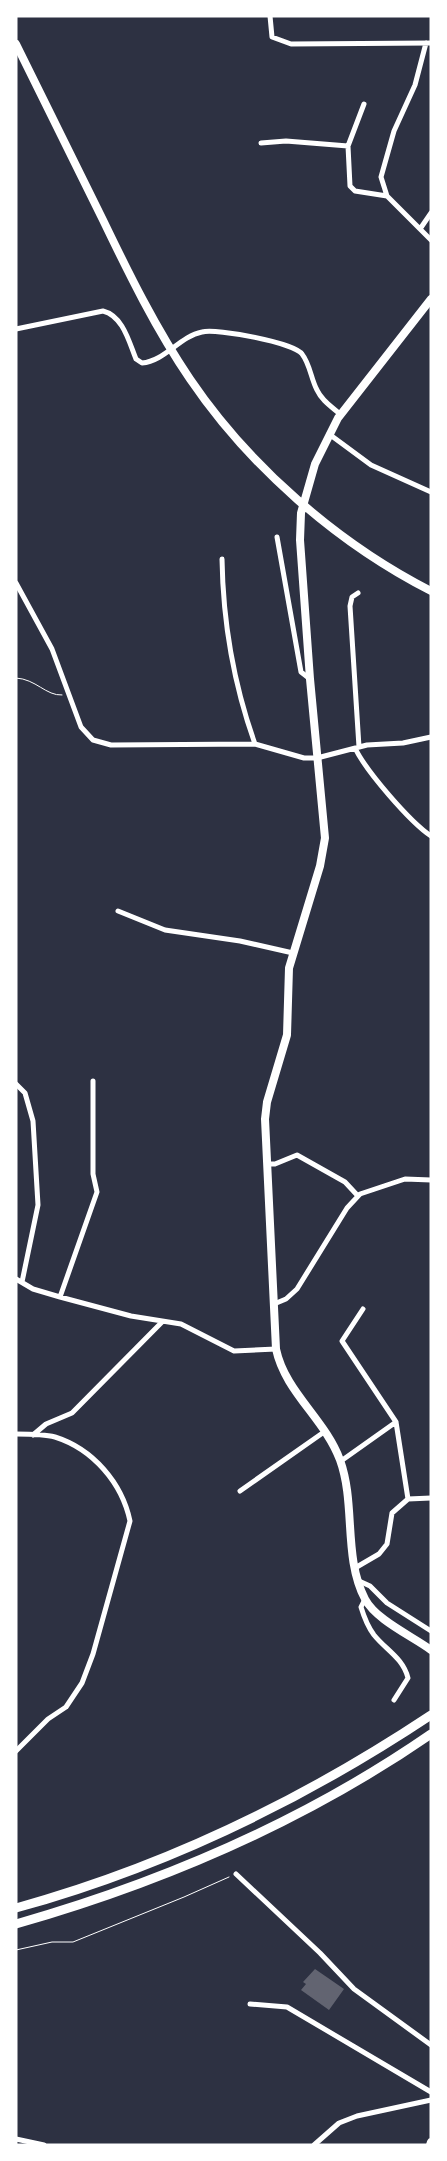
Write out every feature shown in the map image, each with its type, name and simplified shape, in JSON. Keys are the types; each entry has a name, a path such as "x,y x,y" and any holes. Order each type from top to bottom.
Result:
{"highway":[{"path":"16,1908 119,1875 238,1826 338,1774 431,1715"},
{"path":"16,1924 110,1895 218,1852 362,1777 431,1734"}],"main road":[{"path":"16,44 145,306 190,380 242,447 331,529 410,580 431,591"},
{"path":"431,299 341,414 315,464 301,513 300,540 310,679 325,838 320,866 293,954 287,981 287,1035 267,1102 265,1119 276,1348 284,1374 324,1432 341,1461 345,1480 355,1568 365,1599 382,1617 431,1650"}],"street":[{"path":"270,16 272,37 291,44 428,42 415,85 394,132 382,171 382,183 387,196 431,240"},
{"path":"364,104 348,146 350,186 355,191 387,196"},
{"path":"261,143 286,141 348,146"},
{"path":"420,229 431,213"},
{"path":"16,330 104,311 113,314 118,320 136,359 142,363 159,357 180,341 200,332 219,331 296,349 302,354 320,395 341,414"},
{"path":"329,434 371,465 431,492"},
{"path":"277,537 301,672 310,679"},
{"path":"222,559 222,593 235,674 241,706 255,744"},
{"path":"16,583 52,649 81,727 93,740 110,745 255,744 304,758 317,758 367,744 403,743 431,738"},
{"path":"358,593 352,597 350,606 357,748 360,760 431,836"},
{"path":"118,911 165,930 240,941 293,954"},
{"path":"60,1297 96,1192 93,1174 93,1081"},
{"path":"16,1084 25,1093 33,1121 38,1205 22,1282"},
{"path":"267,1164 275,1164 297,1155 345,1182 358,1196"},
{"path":"274,1304 286,1299 297,1289 348,1208 358,1196 405,1179 431,1180"},
{"path":"16,1279 32,1289 60,1297 131,1316 181,1324 234,1351 276,1348"},
{"path":"363,1309 342,1341 396,1422 408,1499"},
{"path":"33,1435 46,1424 72,1413 162,1322"},
{"path":"341,1461 396,1422"},
{"path":"240,1491 324,1432"},
{"path":"16,1434 55,1437 79,1449 110,1474 126,1502 130,1521 93,1654 82,1683 66,1707 48,1719 16,1751"},
{"path":"355,1568 380,1554 389,1534 389,1518 392,1513 408,1499 431,1498"},
{"path":"359,1581 370,1586 387,1603 431,1631"},
{"path":"365,1599 361,1607 364,1619 374,1635 406,1668 408,1678 394,1700"},
{"path":"236,1874 320,1953 354,1989 431,2045"},
{"path":"250,2004 287,2007 431,2092"},
{"path":"314,2145 339,2123 357,2116 431,2100"},
{"path":"16,2139 44,2145"}],"path":[{"path":"16,678 28,679 52,694 70,695"},
{"path":"16,1950 52,1942 74,1942 184,1898 236,1874"}],"building":[{"path":"315,1969 344,1989 329,2010 301,1990 306,1984 303,1982"}]}
